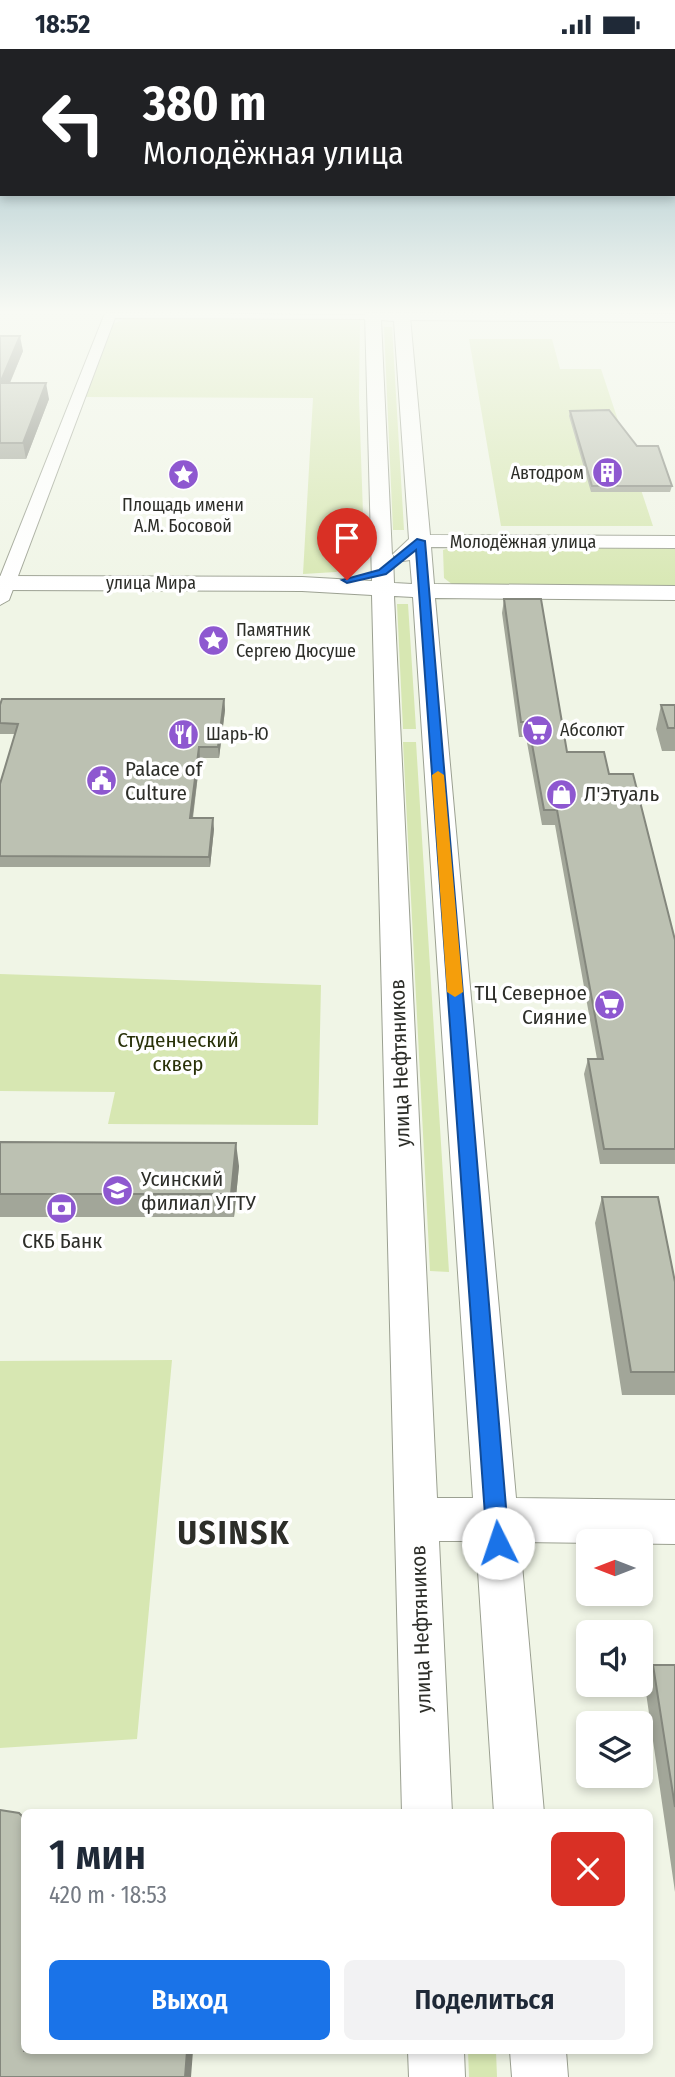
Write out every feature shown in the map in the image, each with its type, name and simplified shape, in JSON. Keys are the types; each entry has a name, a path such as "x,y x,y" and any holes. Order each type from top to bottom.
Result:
{"main road":[{"name":"улица Нефтяников","path":"383,408 383,580 427,1809"},
{"path":"398,408 420,541 519,1809"},
{"name":"Молодёжная улица","path":"383,580 420,541 675,542"},
{"path":"383,580 424,591 675,593"},
{"name":"улица Мира","path":"2,589 383,580"},
{"path":"388,736 435,736"},
{"path":"417,1519 675,1522"},
{"path":"436,2054 437,2077"},
{"path":"538,2054 540,2077"}],"street":[{"path":"2,589 73,408"}],"green space":[{"path":"312,408 359,408 364,543 360,562 336,572 303,574"},
{"path":"388,408 397,408 404,530 393,530"},
{"path":"481,408 614,408 653,526 501,526"},
{"path":"456,546 675,546 675,587 453,585 444,578 443,550"},
{"path":"397,604 408,604 416,729 403,729"},
{"path":"403,742 416,742 449,1272 430,1271"},
{"name":"Студенческий сквер","path":"0,974 321,985 318,1125 108,1124 115,1092 0,1091"},
{"path":"172,1360 137,1739 0,1748 0,1361"},
{"path":"468,2054 496,2054 497,2077 469,2077"}],"building":[{"path":"0,408 37,408 23,443 0,443"},
{"path":"609,410 637,446 658,446 672,486 592,486 570,411"},
{"path":"504,599 541,599 567,752 604,752 609,774 633,774 675,940 675,1149 604,1149 588,1059 603,1059 557,810 544,810 528,722 521,722"},
{"name":"Palace of Culture","path":"2,699 224,699 218,747 199,747 190,818 213,818 209,857 0,856 0,784 18,724 0,723"},
{"path":"661,705 675,705 675,728 668,728"},
{"path":"0,1142 236,1143 231,1194 0,1194"},
{"path":"602,1197 658,1197 675,1282 675,1372 631,1372"},
{"path":"653,1665 675,1665 675,1807"},
{"path":"0,1810 21,1815 21,2054 187,2054 185,2077 0,2077"}],"slow traffic":[{"path":"438,775 455,992"}],"place":[{"name":"Автодром","path":"607,473"},
{"name":"Площадь имени А.М. Босовой","path":"183,474"},
{"name":"Памятник Сергею Дюсуше","path":"213,640"},
{"name":"Абсолют","path":"537,730"},
{"name":"Шарь-Ю","path":"183,734"},
{"name":"Palace of Culture","path":"102,781"},
{"name":"Л'Этуаль","path":"561,794"},
{"name":"ТЦ Северное Сияние","path":"610,1005"},
{"name":"Усинский филиал УГТУ","path":"118,1191"},
{"name":"СКБ Банк","path":"62,1209"}],"district":[{"name":"USINSK","path":"234,1533"}],"route":[{"path":"347,580 383,572 420,541 498,1543"}]}
